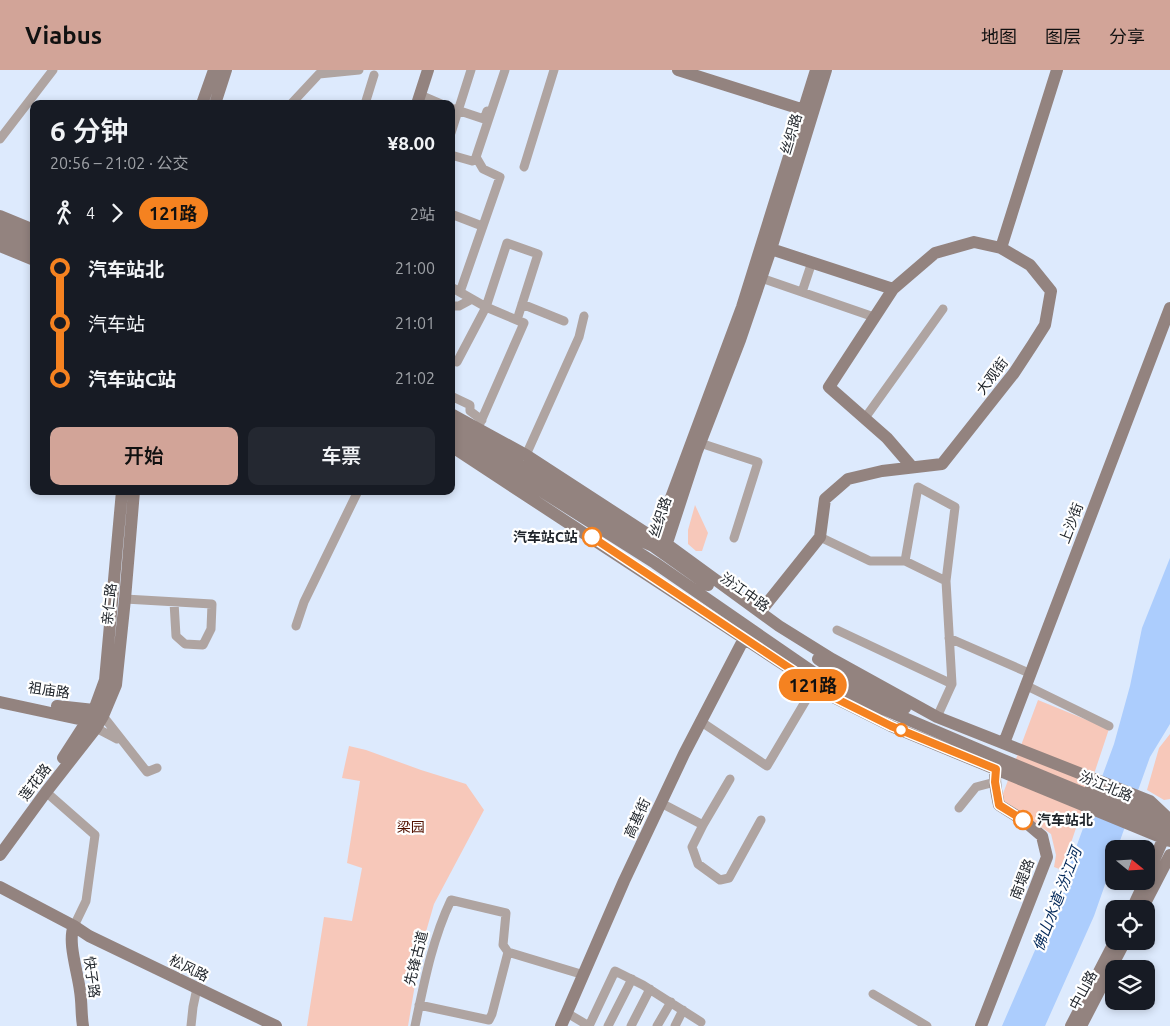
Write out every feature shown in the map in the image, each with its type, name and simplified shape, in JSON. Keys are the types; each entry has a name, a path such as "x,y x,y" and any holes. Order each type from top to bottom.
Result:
{"main road":[{"path":"203,100 214,70"},
{"path":"216,100 226,70"},
{"path":"418,100 428,70"},
{"path":"678,70 804,110"},
{"path":"1001,248 1057,70"},
{"name":"丝织路","path":"662,554 650,540 701,399 712,388 752,279 817,71"},
{"name":"丝织路","path":"662,554 700,443 740,340 771,249 817,71"},
{"path":"0,216 30,228"},
{"path":"0,226 30,238"},
{"path":"0,236 30,248"},
{"name":"大观街","path":"820,537 824,499 848,479 882,471 942,464 1014,373 1045,325 1051,291 1030,265 1001,248 974,242 935,253 893,288 829,387 864,418"},
{"path":"0,246 30,258"},
{"path":"771,249 893,288"},
{"name":"上沙街","path":"999,761 1029,673 1170,308"},
{"path":"455,415 480,424 650,540 662,554 760,612 832,659 937,717 999,761 1013,777 1169,829"},
{"path":"864,418 887,438 912,467"},
{"path":"455,427 650,540"},
{"name":"汾江中路","path":"455,437 662,554 852,682 933,722 999,761"},
{"path":"455,449 746,633 817,681 891,726 999,761 1033,763 1150,801 1169,829"},
{"name":"亲仁路","path":"95,719 105,680 122,495"},
{"name":"亲仁路","path":"95,719 116,685 134,495"},
{"path":"760,612 820,537"},
{"name":"汾江中路","path":"662,554 746,633"},
{"name":"高基街","path":"561,1026 624,881 700,721 746,633"},
{"name":"祖庙路","path":"0,698 95,719"},
{"name":"祖庙路","path":"0,702 95,719"},
{"name":"莲花路","path":"0,855 46,792 95,719"},
{"name":"莲花路","path":"0,842 63,757 95,719"},
{"name":"南堤路","path":"981,1026 1047,857 1042,836 1023,820 999,805 999,761"},
{"name":"汾江北路","path":"1033,763 1169,829"},
{"path":"1155,859 1169,829"},
{"path":"1147,900 1170,855"},
{"path":"0,888 73,929"},
{"path":"0,896 73,929"},
{"name":"松风路","path":"73,929 276,1026"},
{"name":"快子路","path":"73,929 71,944 81,993 83,1026"},
{"name":"中山路","path":"1071,1026 1110,950"},
{"name":"中山路","path":"1081,1026 1120,950"}],"street":[{"path":"0,139 53,70"},
{"path":"295,100 319,74 360,70 376,72 366,100"},
{"path":"471,70 455,109 484,119 500,70"},
{"path":"460,292 500,177 483,169 476,157 505,70"},
{"path":"524,167 554,70"},
{"path":"455,156 472,161"},
{"path":"455,216 482,226"},
{"path":"457,362 486,307 507,244 538,254 517,320"},
{"path":"802,292 812,262"},
{"path":"761,278 874,317"},
{"path":"455,289 486,307 524,323 480,424 470,411 470,405 455,398"},
{"path":"455,307 472,299"},
{"path":"522,304 564,321"},
{"path":"864,418 943,309"},
{"path":"526,455 580,337 584,316"},
{"path":"700,443 758,462 734,538"},
{"path":"905,561 918,487 954,507 946,582 952,684 937,717"},
{"path":"296,626 304,602 356,495"},
{"path":"820,537 870,561 905,561 946,582"},
{"path":"125,599 212,604 211,629 203,645 185,644 176,636 174,602"},
{"path":"838,630 952,684"},
{"path":"949,638 1029,673"},
{"path":"700,721 767,766 817,681"},
{"path":"1025,685 1109,726"},
{"path":"95,719 122,742 147,772 156,768"},
{"path":"95,719 122,742"},
{"path":"958,808 999,761"},
{"path":"730,779 692,847 698,864 720,880 729,878 760,820"},
{"path":"46,792 95,836 86,901 73,929"},
{"path":"661,803 703,825"},
{"name":"先锋古道","path":"414,1026 433,946 440,922 450,900 506,913 503,946 508,952"},
{"path":"419,1005 489,1020 508,952 584,975"},
{"path":"567,1013 589,1026 616,971 650,989 702,1022"},
{"path":"608,1026 632,979"},
{"path":"191,1026 197,988"},
{"path":"631,1026 650,989"},
{"path":"873,994 927,1026"},
{"path":"657,1026 671,1002"},
{"path":"675,1026 683,1010"}],"green space":[{"path":"695,505 708,533 702,551 696,551 688,544 688,530"},
{"path":"1038,700 1109,729 1062,870 1054,867 1056,855 1051,834 1001,799"},
{"path":"1170,734 1170,799 1164,800 1147,790 1159,748"},
{"name":"梁园","path":"349,746 466,784 484,810 434,904 421,949 408,1026 307,1026 324,917 352,921 362,868 347,863 360,781 342,778"}],"water":[{"path":"1170,558 1170,724 1150,757 1120,840 1105,840 1105,885 1094,916 1045,1026 1002,1026 1056,902 1114,744 1130,686 1142,628"}],"bus line":[{"name":"121路","path":"592,537 833,697 891,726 996,769 995,782 999,805 1023,820"}],"place":[{"name":"汽车站C站","path":"592,537"},
{"name":"汽车站北","path":"1023,820"}],"water label":[{"name":"佛山水道-汾江河","path":"1057,899"}]}
